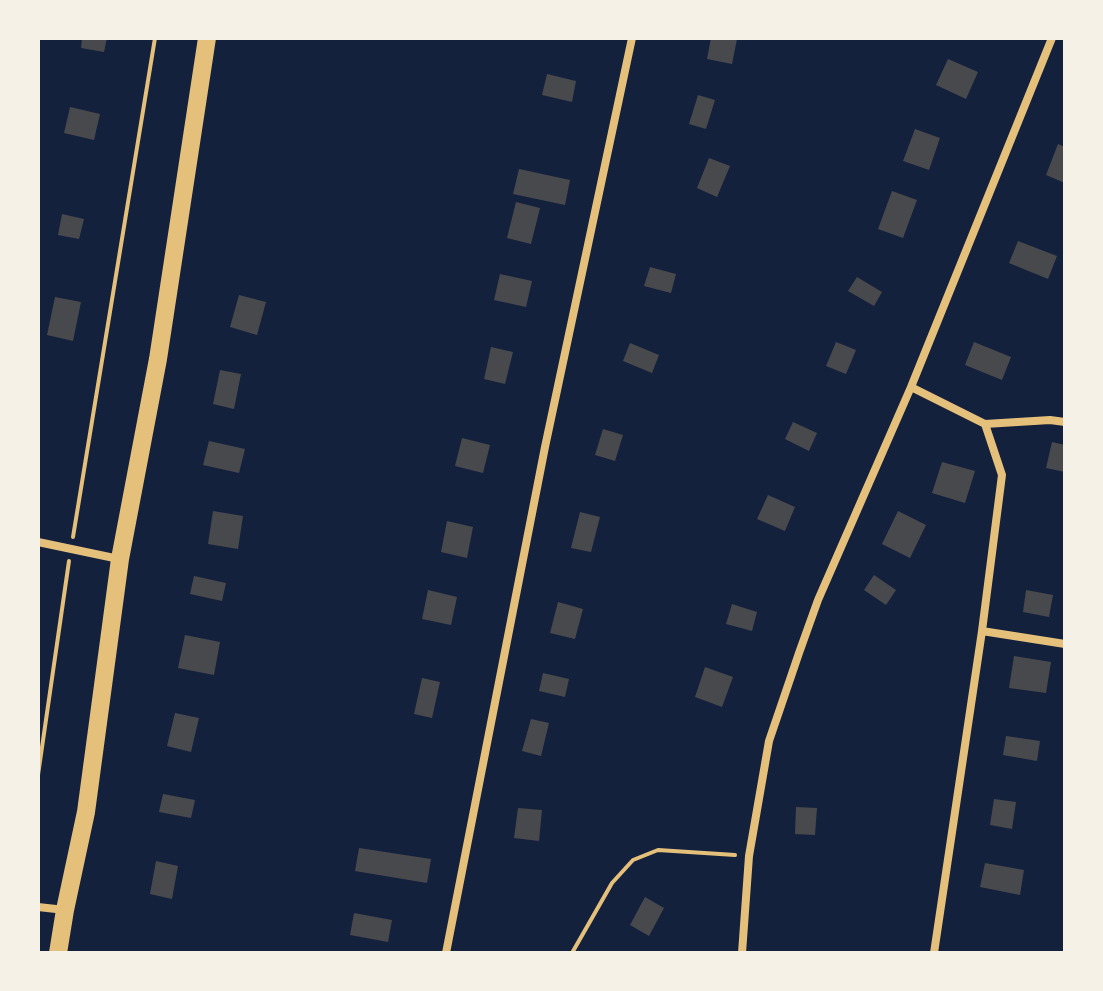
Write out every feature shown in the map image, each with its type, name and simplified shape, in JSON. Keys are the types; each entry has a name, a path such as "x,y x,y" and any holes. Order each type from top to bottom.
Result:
{"main road":[{"path":"58,953 86,812 120,559 158,359 207,38"}],"street":[{"path":"446,953 545,447 632,38"},
{"path":"742,953 749,856 769,741 818,600 911,387 1052,38"},
{"path":"911,387 985,424 1065,422"},
{"path":"934,953 1002,475 985,424"},
{"path":"38,542 120,559"},
{"path":"982,631 1065,644"},
{"path":"38,907 65,910"}],"path":[{"path":"38,775 71,548 155,38"},
{"path":"572,953 612,883 633,860 658,850 749,856"}],"building":[{"path":"82,38 107,38 104,52 81,48"},
{"path":"711,38 737,39 732,64 707,59"},
{"path":"948,59 978,72 966,99 936,85"},
{"path":"547,74 576,81 572,102 542,95"},
{"path":"698,95 715,100 706,129 689,124"},
{"path":"70,107 100,114 94,140 64,133"},
{"path":"915,129 940,138 929,170 903,161"},
{"path":"1058,144 1065,147 1065,183 1046,175"},
{"path":"709,158 730,166 717,197 697,188"},
{"path":"519,169 570,180 565,205 513,194"},
{"path":"892,191 917,200 903,238 878,229"},
{"path":"516,202 540,208 531,244 507,238"},
{"path":"62,214 84,219 79,239 58,235"},
{"path":"1018,241 1057,256 1048,279 1009,263"},
{"path":"650,267 676,274 671,293 644,286"},
{"path":"500,274 532,281 526,307 494,300"},
{"path":"857,277 882,292 874,306 848,291"},
{"path":"239,295 266,302 257,335 230,327"},
{"path":"55,297 81,302 73,341 47,335"},
{"path":"836,342 856,350 846,374 826,366"},
{"path":"974,342 1011,357 1002,380 965,365"},
{"path":"630,343 659,355 652,373 623,361"},
{"path":"491,347 513,352 505,384 484,379"},
{"path":"220,370 241,374 234,409 213,404"},
{"path":"793,422 817,433 809,451 785,439"},
{"path":"603,429 623,435 615,461 595,455"},
{"path":"462,438 490,445 483,473 455,466"},
{"path":"209,441 245,449 239,473 203,465"},
{"path":"1052,442 1065,445 1065,472 1046,468"},
{"path":"942,462 975,471 965,503 932,493"},
{"path":"768,495 795,507 785,531 757,519"},
{"path":"213,511 243,516 238,549 208,544"},
{"path":"898,511 926,525 910,558 882,544"},
{"path":"580,512 600,517 591,552 571,548"},
{"path":"447,521 473,527 467,558 441,552"},
{"path":"874,575 896,590 886,605 864,590"},
{"path":"194,576 226,583 222,601 190,594"},
{"path":"428,590 457,597 451,625 422,619"},
{"path":"1026,590 1053,595 1049,617 1023,612"},
{"path":"558,602 583,609 575,639 550,633"},
{"path":"732,604 757,612 752,631 726,624"},
{"path":"185,635 220,642 214,675 178,668"},
{"path":"1014,656 1051,662 1046,693 1009,688"},
{"path":"705,667 733,677 722,707 695,697"},
{"path":"543,673 569,679 565,697 539,691"},
{"path":"422,678 440,682 432,718 414,714"},
{"path":"175,713 199,718 191,752 167,746"},
{"path":"531,719 549,723 541,756 522,751"},
{"path":"1006,736 1040,741 1037,761 1003,755"},
{"path":"163,794 195,800 191,818 159,812"},
{"path":"994,799 1016,802 1012,829 990,825"},
{"path":"796,807 817,808 815,835 795,834"},
{"path":"518,808 542,810 539,841 514,838"},
{"path":"359,848 431,859 427,883 355,871"},
{"path":"156,861 178,866 172,899 150,894"},
{"path":"985,863 1024,870 1020,895 980,887"},
{"path":"645,897 664,908 649,936 630,925"},
{"path":"354,913 392,920 388,942 350,935"}]}
